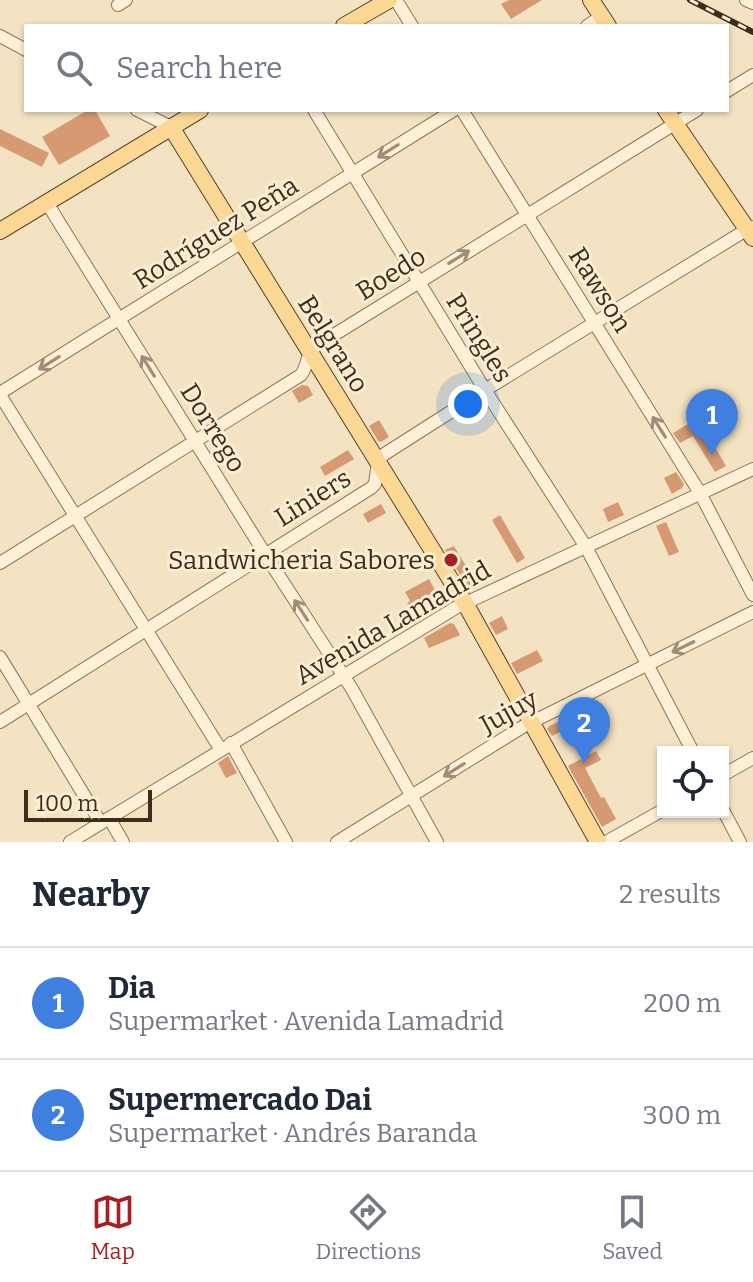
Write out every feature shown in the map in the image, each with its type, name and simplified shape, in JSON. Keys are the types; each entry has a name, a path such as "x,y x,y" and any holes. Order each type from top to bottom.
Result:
{"main road":[{"path":"347,24 389,0"},
{"path":"591,0 605,21"},
{"path":"0,231 162,126 195,112"},
{"path":"670,117 751,231"},
{"name":"Belgrano","path":"162,126 461,605 528,725"},
{"path":"528,725 588,842"},
{"path":"528,725 598,842"}],"street":[{"path":"396,0 411,24"},
{"path":"746,0 753,3"},
{"path":"0,36 24,49"},
{"path":"729,90 753,75"},
{"name":"Belgrano","path":"140,112 162,126"},
{"name":"Pringles","path":"315,112 485,390 586,547 690,746"},
{"name":"Rodríguez Peña","path":"0,394 451,112"},
{"name":"Rawson","path":"463,112 700,493 753,595"},
{"name":"Boedo","path":"0,563 301,375 316,346 527,216 670,117"},
{"name":"Dorrego","path":"47,203 343,676 437,842"},
{"name":"Liniers","path":"0,722 371,488 383,455 595,323 751,231"},
{"path":"0,394 147,629 286,842"},
{"name":"Avenida Lamadrid","path":"70,842 461,605 753,469"},
{"name":"Jujuy","path":"337,842 528,725 753,612"},
{"path":"0,657 105,821 123,842"},
{"path":"729,772 753,758"},
{"path":"606,842 657,813"},
{"path":"727,818 740,842"}],"building":[{"path":"509,0 542,0 511,19 501,4"},
{"path":"85,112 96,112 110,136 59,165 42,137"},
{"path":"0,129 49,153 42,167 0,146"},
{"path":"302,385 308,386 313,395 299,403 292,391"},
{"path":"698,418 726,466 715,472 693,436 680,443 673,433"},
{"path":"379,420 389,437 381,442 369,426"},
{"path":"348,450 354,459 325,476 320,467"},
{"path":"676,472 684,484 672,494 664,478"},
{"path":"618,502 624,515 608,522 603,509"},
{"path":"381,504 386,513 368,523 363,514"},
{"path":"500,515 525,558 517,563 492,520"},
{"path":"666,522 679,552 669,556 656,526"},
{"path":"454,546 476,583 467,586 445,550"},
{"path":"429,579 436,598 412,611 405,592"},
{"path":"502,616 508,629 496,635 489,623"},
{"path":"450,623 454,624 460,635 429,648 424,638"},
{"path":"537,650 543,661 517,674 511,663"},
{"path":"573,715 577,724 552,736 547,729 549,726"},
{"path":"596,751 601,760 585,768 616,819 602,827 568,766"},
{"path":"228,756 237,773 226,778 218,763"}],"railway":[{"path":"690,0 753,32"}],"place":[{"name":"Dia","path":"712,455"},
{"name":"Sandwicheria Sabores","path":"451,560"},
{"name":"Supermercado Dai","path":"584,763"}]}
